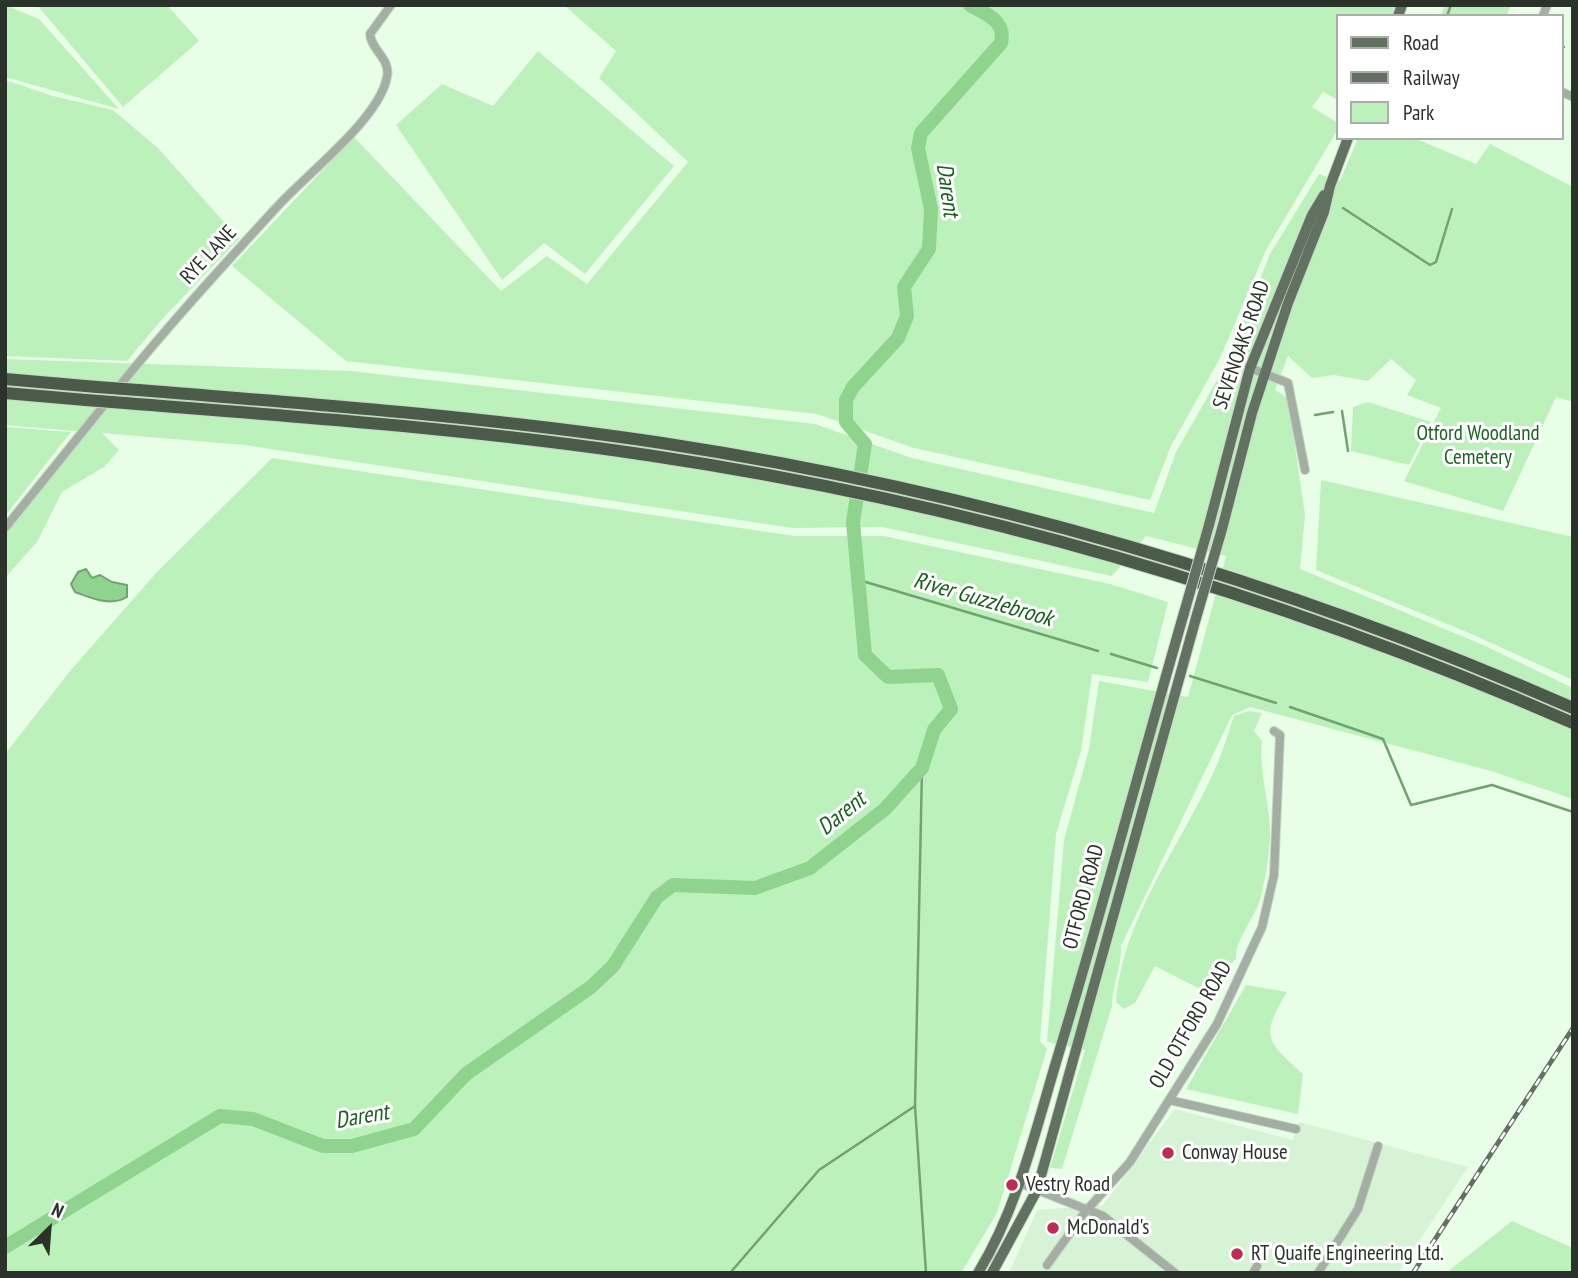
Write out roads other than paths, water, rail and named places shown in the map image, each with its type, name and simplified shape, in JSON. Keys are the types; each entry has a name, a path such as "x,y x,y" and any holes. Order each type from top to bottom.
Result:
{"highway":[{"path":"5,379 543,427 667,444 1068,530 1226,577 1409,641 1573,708"},
{"path":"5,393 492,435 807,476"},
{"path":"900,496 1258,602 1449,671 1573,723"}],"main road":[{"name":"SEVENOAKS ROAD","path":"1222,528 1288,303 1324,212 1330,186 1347,140"},
{"name":"SEVENOAKS ROAD","path":"1209,525 1250,369 1312,215 1330,186"},
{"name":"OTFORD ROAD","path":"978,1273 1005,1225 1020,1183 1084,969 1209,525"},
{"name":"OTFORD ROAD","path":"992,1273 1037,1191 1222,528"}],"street":[{"name":"RYE LANE","path":"5,528 192,299 290,193 371,113 388,76 385,61 370,34 391,5"},
{"path":"1250,369 1288,383 1305,470"},
{"name":"OLD OTFORD ROAD","path":"1047,1265 1085,1212 1129,1162 1169,1100 1234,992 1262,928 1272,894 1278,821 1276,786 1280,735 1274,731"},
{"path":"1169,1100 1296,1129"},
{"path":"1318,1273 1358,1209 1378,1146"},
{"path":"1020,1183 1085,1212 1102,1216 1175,1273"}],"waterway":[{"name":"Darent","path":"5,1247 220,1116 253,1119 323,1146 352,1146 414,1129 466,1074 591,987 613,966 657,897 673,885 755,888 810,868 885,809 922,768 934,730 951,709 938,675 888,677 865,655 853,522 865,444 846,422 846,400 853,387 898,338 907,316 904,287 929,249 931,209 918,148 921,133 1001,43 1001,29 994,19 970,5"},
{"path":"1448,14 1451,5"},
{"path":"1343,208 1430,265 1436,262 1452,209"},
{"path":"1342,411 1348,451"},
{"path":"1315,415 1333,412"},
{"name":"River Guzzlebrook","path":"859,580 1098,651"},
{"name":"River Guzzlebrook","path":"1111,654 1157,668"},
{"name":"River Guzzlebrook","path":"1190,676 1276,703"},
{"name":"River Guzzlebrook","path":"1290,707 1383,739 1411,805 1492,785 1573,812"},
{"path":"730,1273 819,1170 915,1106 922,768"},
{"path":"915,1106 926,1273"}],"railway":[{"path":"1413,1273 1573,1028"}],"place":[{"name":"Conway House","path":"1168,1153"},
{"name":"Vestry Road","path":"1012,1185"},
{"name":"McDonald's","path":"1053,1228"},
{"name":"RT Quaife Engineering Ltd.","path":"1237,1254"}],"park label":[{"name":"Otford Woodland Cemetery","path":"1478,446"}]}
